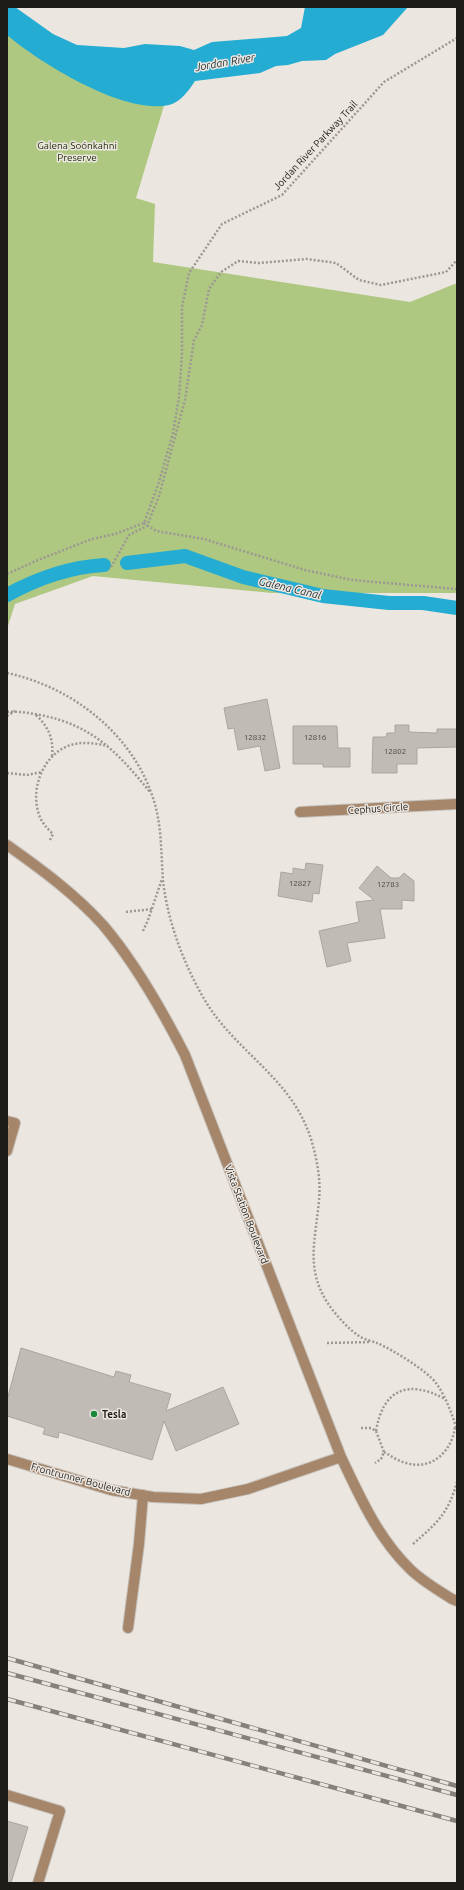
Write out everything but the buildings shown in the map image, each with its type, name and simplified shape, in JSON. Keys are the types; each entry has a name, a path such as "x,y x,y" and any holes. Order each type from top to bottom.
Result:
{"street":[{"name":"Cephus Circle","path":"300,812 457,804"},
{"name":"Vista Station Boulevard","path":"7,845 41,869 70,893 102,924 127,956 167,1019 186,1055 341,1457 383,1538 410,1570 452,1600 457,1601"},
{"path":"7,1121 15,1123 7,1151"},
{"name":"Frontrunner Boulevard","path":"7,1459 111,1490 143,1495 201,1499 248,1489 341,1457"},
{"path":"128,1628 139,1544 143,1495"},
{"path":"7,1795 60,1811 38,1883"}],"path":[{"name":"Jordan River Parkway Trail","path":"144,523 161,475 173,433 178,404 182,354 182,307 189,273 222,224 282,195 384,82 457,38"},
{"path":"110,567 129,535 147,526 159,496 185,400 194,340 202,325 209,289 221,272 238,261 259,263 307,259 336,263 360,280 381,285 446,272 457,260"},
{"path":"7,574 92,539 115,534 144,523 156,532 204,539 305,570 352,580 457,589"},
{"path":"7,673 36,681 61,692 104,723 127,748 145,776 152,795 160,831 163,876 167,900 178,943 188,969 204,999 223,1028 284,1088 299,1111 311,1139 319,1174 319,1200 312,1249 313,1262 319,1284 327,1301 344,1322 360,1337 373,1342 424,1371 435,1382 445,1399 457,1430"},
{"path":"7,712 16,711 35,714 67,722 89,732 110,747 126,763 152,795"},
{"path":"7,716 16,711"},
{"path":"35,714 44,722 51,735 53,750 52,758"},
{"path":"50,840 53,834 43,824 38,811 36,793 39,776 56,752 62,749 81,743 110,747"},
{"path":"7,773 27,775 42,772"},
{"path":"142,931 152,909 163,876"},
{"path":"126,912 152,909"},
{"path":"327,1343 373,1342"},
{"path":"445,1399 436,1394 420,1389 404,1390 392,1396 383,1405 376,1431 384,1452 406,1463 418,1466 428,1463 438,1458 449,1447 455,1425"},
{"path":"361,1428 371,1428 376,1431"},
{"path":"375,1463 381,1459 384,1452"},
{"path":"413,1544 438,1522 452,1499 457,1482"}],"green space":[{"name":"Galena Soónkahni Preserve","path":"7,16 166,99 136,198 155,204 153,262 410,302 457,283 457,593 272,593 93,576 15,604 7,629"}],"water":[{"name":"Jordan River","path":"7,7 15,7 53,34 77,45 124,48 145,44 180,46 194,50 212,42 287,36 301,28 305,7 408,7 383,35 335,54 326,60 302,61 288,65 276,66 260,73 195,81 177,101 169,105 150,106 129,102 107,95 61,72 40,59 7,35"}],"waterway":[{"name":"Galena Canal","path":"127,563 185,556 243,577 323,596 389,603 423,603 457,608"},
{"name":"Galena Canal","path":"7,595 42,579 66,571 104,565"}],"railway":[{"path":"7,1658 457,1786"},
{"path":"7,1673 457,1795"},
{"path":"7,1699 457,1821"}],"place":[{"name":"Tesla","path":"94,1414"}]}
